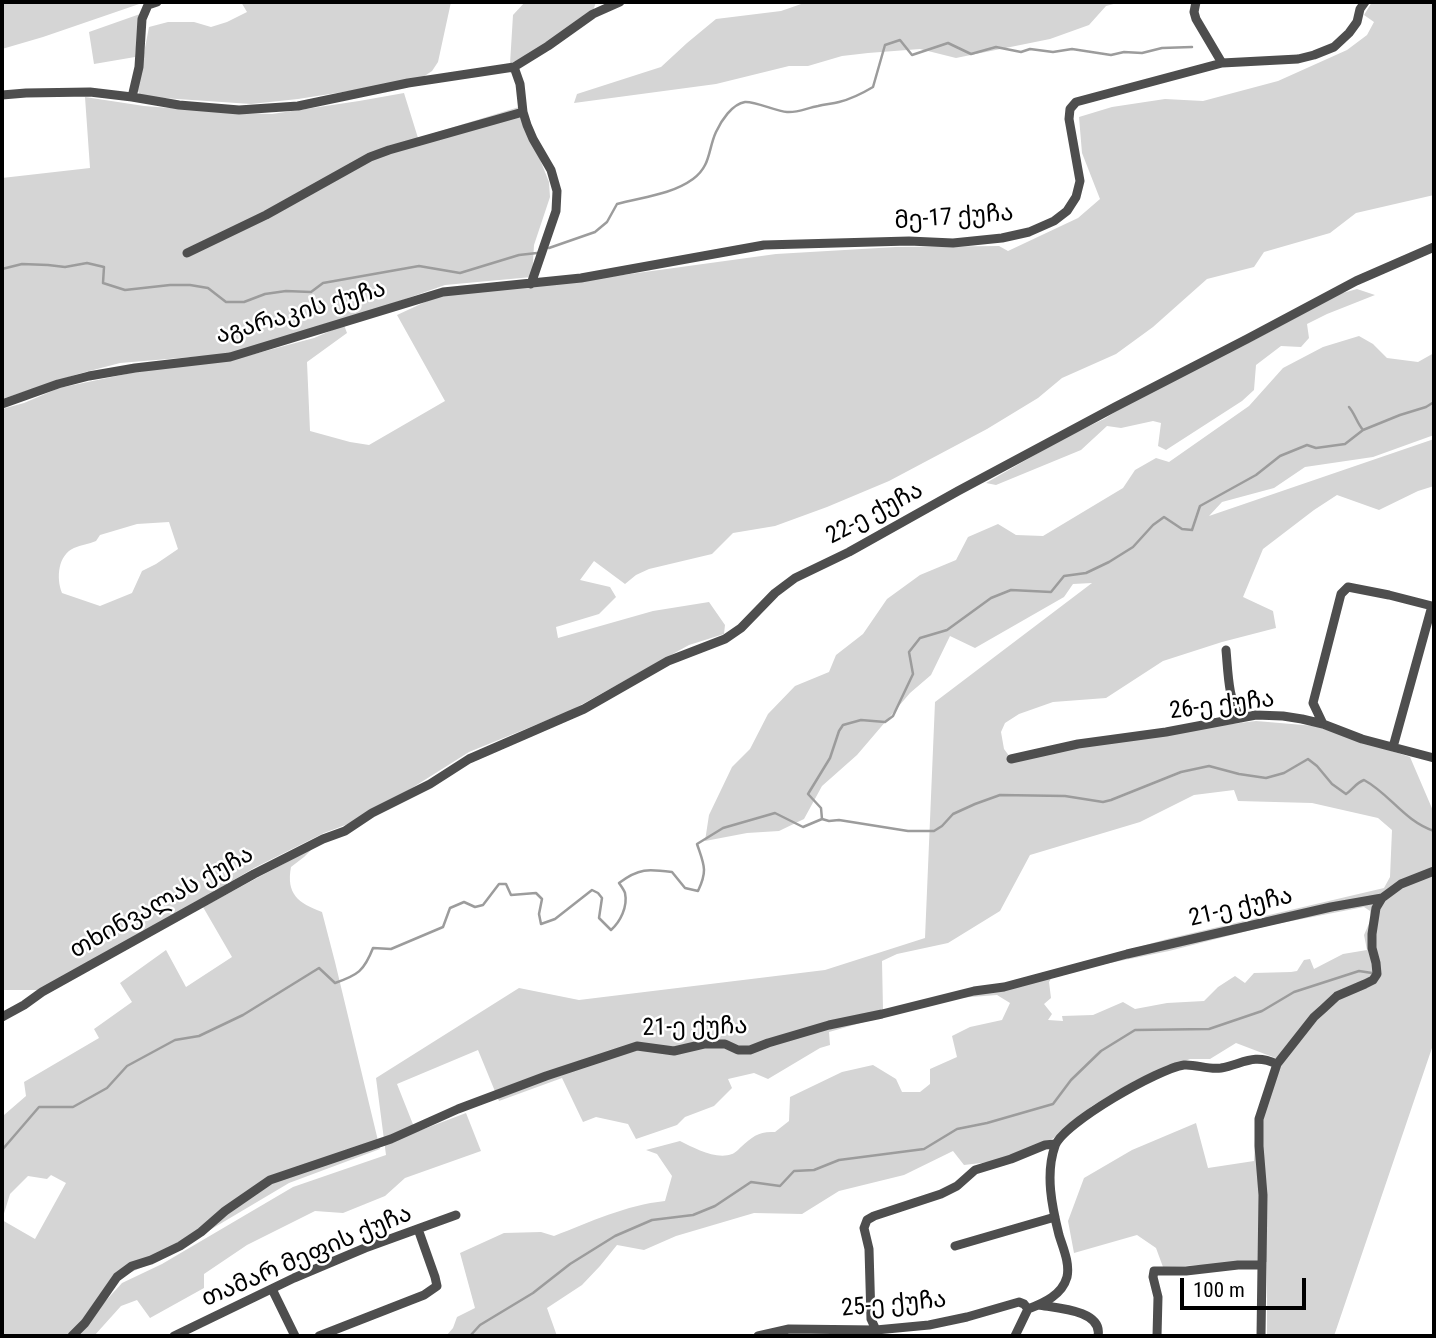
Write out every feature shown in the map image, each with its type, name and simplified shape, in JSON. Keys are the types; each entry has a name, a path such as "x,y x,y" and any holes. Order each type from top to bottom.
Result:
{"street":[{"path":"132,97 139,67 142,19 148,5 157,2"},
{"path":"2,96 90,92 179,105 240,110 298,106 408,83 514,67 593,14 620,2"},
{"path":"1196,2 1196,19 1222,63"},
{"name":"მე-17 ქუჩა","path":"531,284 581,278 764,245 909,241 953,243 1029,232 1054,221 1067,211 1076,197 1080,181 1069,119 1070,109 1076,102 1222,63 1298,59 1314,55 1334,47 1349,33 1365,2"},
{"path":"514,67 520,84 523,112 533,139 551,170 557,191 556,211 531,284"},
{"path":"187,253 266,215 370,157 523,112"},
{"name":"22-ე ქუჩა","path":"345,831 469,759 584,709 668,661 724,639 741,628 775,593 795,579 958,491 1356,281 1434,247"},
{"name":"აგარაკის ქუჩა","path":"2,404 89,376 230,357 443,292 531,284"},
{"path":"1323,724 1313,703 1342,594 1348,587 1389,594 1432,606 1393,747"},
{"path":"1226,650 1232,699 1241,718"},
{"name":"26-ე ქუჩა","path":"1010,759 1079,744 1166,732 1256,715 1283,716 1323,724 1363,739 1434,758"},
{"name":"თხინვალას ქუჩა","path":"2,1017 254,874 323,839 345,831"},
{"path":"1261,1336 1263,1195 1259,1119 1277,1064 1293,1042 1337,996 1373,980 1377,974 1372,934 1376,908 1382,898 1401,884 1434,871"},
{"name":"21-ე ქუჩა","path":"72,1336 85,1323 117,1277 132,1266 151,1260 201,1233 225,1211 270,1180 391,1139 458,1109 546,1076 637,1046 674,1051 704,1044 725,1044 738,1050 750,1050 829,1025 974,991 1004,987 1127,954 1331,906 1382,898"},
{"path":"1015,1336 1028,1309 1060,1292 1066,1278 1068,1266 1050,1187 1055,1144 1066,1132 1095,1109 1137,1085 1181,1065 1215,1069 1252,1059 1277,1064"},
{"path":"876,1330 871,1319 869,1249 864,1228 867,1220 941,1194 957,1186 975,1170 1045,1145 1055,1144"},
{"name":"თამარ მეფის ქუჩა","path":"174,1336 185,1334 272,1289 365,1248 456,1215"},
{"path":"955,1246 1055,1217"},
{"path":"319,1336 424,1295 437,1286 418,1229"},
{"path":"1157,1336 1158,1297 1154,1271 1262,1265"},
{"path":"272,1289 295,1336"},
{"name":"25-ე ქუჩა","path":"758,1336 789,1329 876,1330 948,1321 1019,1302 1028,1309"},
{"path":"1038,1305 1081,1313 1097,1325 1098,1336"}],"shaded area":[{"path":"2,2 145,2 2,49"},
{"path":"241,2 451,2 438,62 432,71 423,77 362,89 251,104 140,95 137,89 149,27 168,22 194,22 211,27 247,12"},
{"path":"525,2 596,2 593,11 538,49 510,64 513,15"},
{"path":"807,2 1121,2 1106,6 1089,25 1050,39 956,58 920,49 842,56 808,66 789,66 716,84 574,103 577,94 661,67 716,19 781,11"},
{"path":"1372,2 1434,2 1434,195 1356,213 1330,233 1264,252 1254,267 1207,279 1153,327 1116,354 1062,378 1038,398 987,429 889,481 775,526 733,533 712,554 649,569 625,584 594,561 580,580 610,587 616,597 599,614 556,627 558,638 653,611 709,602 725,625 724,634 689,645 570,711 469,752 348,824 254,868 39,990 2,990 2,409 59,388 155,368 228,361 314,338 344,325 347,333 307,362 310,431 369,445 445,401 397,315 438,296 557,284 776,254 896,247 999,246 1008,251 1078,218 1100,199 1082,153 1079,117 1112,107 1165,99 1203,101 1278,81 1347,50 1367,35 1374,22 1364,15","holes":["169,522 178,549 142,571 132,593 100,606 62,593 59,574 65,556 74,548 96,541 100,535 137,524"]},
{"path":"140,14 135,57 94,64 89,32"},
{"path":"404,93 418,138 519,107 549,182 550,197 534,245 532,277 445,285 318,326 311,331 228,354 120,363 2,399 2,178 90,168 85,97 144,106 272,114"},
{"path":"1357,289 1375,295 1307,324 1309,338 1301,347 1281,346 1256,365 1254,390 1242,401 1166,450 1158,446 1161,423 1153,421 1121,428 1107,426 1081,450 996,485 986,483 1177,378 1339,294"},
{"path":"1359,336 1373,344 1387,358 1418,362 1434,353 1434,435 1373,457 1305,467 1274,488 1222,502 1209,516 1434,439 1434,486 1379,510 1337,495 1263,549 1243,597 1273,611 1276,628 1163,661 1106,698 1053,702 1019,714 1005,723 1001,732 1004,749 1013,761 1143,735 1256,721 1315,726 1410,757 1434,813 1434,1042 1334,1336 1267,1336 1267,1262 1163,1267 1156,1248 1137,1235 1074,1253 1068,1221 1084,1178 1132,1150 1196,1123 1208,1168 1254,1161 1256,1118 1278,1059 1236,1043 1210,1059 1190,1059 1134,1081 1092,1106 1059,1135 1007,1160 964,1165 953,1151 904,1175 839,1191 802,1214 754,1213 676,1236 644,1250 617,1245 582,1285 547,1308 557,1336 446,1336 457,1317 475,1308 460,1253 504,1233 541,1232 554,1236 622,1210 665,1201 672,1176 657,1154 646,1150 680,1141 712,1154 733,1154 756,1135 775,1132 789,1121 790,1097 842,1072 873,1065 896,1079 902,1092 920,1092 930,1084 930,1069 957,1057 952,1036 970,1027 1002,1020 1010,1003 997,995 945,999 829,1032 830,1045 820,1048 768,1079 754,1073 728,1079 732,1088 714,1106 685,1117 677,1125 636,1139 628,1124 596,1117 583,1122 562,1078 499,1101 478,1050 397,1084 416,1132 466,1113 481,1151 405,1178 385,1196 343,1213 315,1211 247,1245 204,1274 204,1288 150,1318 137,1300 121,1306 94,1336 2,1336 2,1220 2,1113 4,1115 26,1096 24,1082 99,1038 94,1029 132,1002 120,983 166,950 186,987 232,957 203,907 313,848 291,867 290,884 300,901 322,912 380,1149 289,1183 161,1259 118,1278 100,1307 122,1283 162,1264 293,1187 386,1155 376,1078 519,988 579,1000 825,970 925,938 935,702 1092,583 1073,584 1064,597 975,648 950,636 931,675 910,693 857,755 822,786 804,819 779,831 747,833 705,841 709,815 732,767 750,749 768,714 795,686 829,672 836,655 863,634 887,599 920,575 956,560 968,537 998,524 1016,535 1043,536 1123,488 1135,470 1156,458 1169,462 1249,406 1283,368 1323,347","holes":["1234,790 1238,801 1312,803 1378,818 1392,830 1390,877 1384,888 1167,939 1006,984 883,1010 882,961 897,954 948,943 1000,911 1030,855 1140,822 1194,795","1364,907 1370,911 1371,919 1364,935 1367,950 1343,954 1314,969 1310,959 1304,960 1297,971 1254,973 1245,983 1235,976 1218,987 1204,1001 1167,1003 1135,1009 1123,1002 1093,1015 1062,1016 1063,1021 1048,1020 1052,1014 1044,1004 1051,998 1049,982 1052,977 1271,925","51,1175 66,1183 35,1239 2,1220 10,1194 28,1176 47,1179"]}],"waterway":[{"path":"549,248 595,232 607,222 617,204 666,192 693,179 703,169 721,123 740,103 749,102 791,112 852,98 873,87 885,45 900,40 912,55 948,43 971,54 996,47 1021,52 1030,49 1053,52 1072,49 1111,55 1192,47"},
{"path":"2,269 22,264 65,267 87,263 104,267 103,283 125,290 190,285 208,288 226,302 244,302 265,294 311,292 323,283 419,266 460,273 519,255 537,253"},
{"path":"2,1150 39,1107 73,1107 107,1088 127,1066 175,1040 199,1036 243,1015 319,968 335,983 349,977 363,967 373,948 391,949 443,927 450,908 464,902 475,907 483,905 499,884 506,884 511,895 536,893 542,899 539,914 541,924 555,919 592,890 602,898 599,918 611,930 620,918 625,904 625,893 619,883 638,872 672,872 685,888 698,891 704,868 697,844 723,828 775,813 803,827 822,819 821,808 808,794 830,758 839,731 843,725 861,720 885,722 893,716 913,674 909,652 920,638 947,630 991,598 1011,590 1051,592 1064,576 1086,573 1133,547 1164,517 1182,529 1192,530 1200,506 1256,475 1280,456 1307,445 1316,448 1345,444 1363,430 1434,402"},
{"path":"1349,407 1363,430"},
{"path":"822,819 908,831 934,831 953,814 1000,795 1065,796 1103,802 1181,772 1209,766 1266,778 1284,773 1308,759 1332,784 1346,794 1364,780 1382,792 1414,821 1434,831"},
{"path":"470,1336 480,1325 533,1293 570,1264 615,1236 652,1220 693,1215 715,1206 751,1182 780,1186 794,1171 814,1170 839,1160 924,1149 957,1129 1053,1104 1071,1080 1101,1051 1135,1030 1209,1029 1262,1011 1294,992 1359,971 1372,973"}]}
